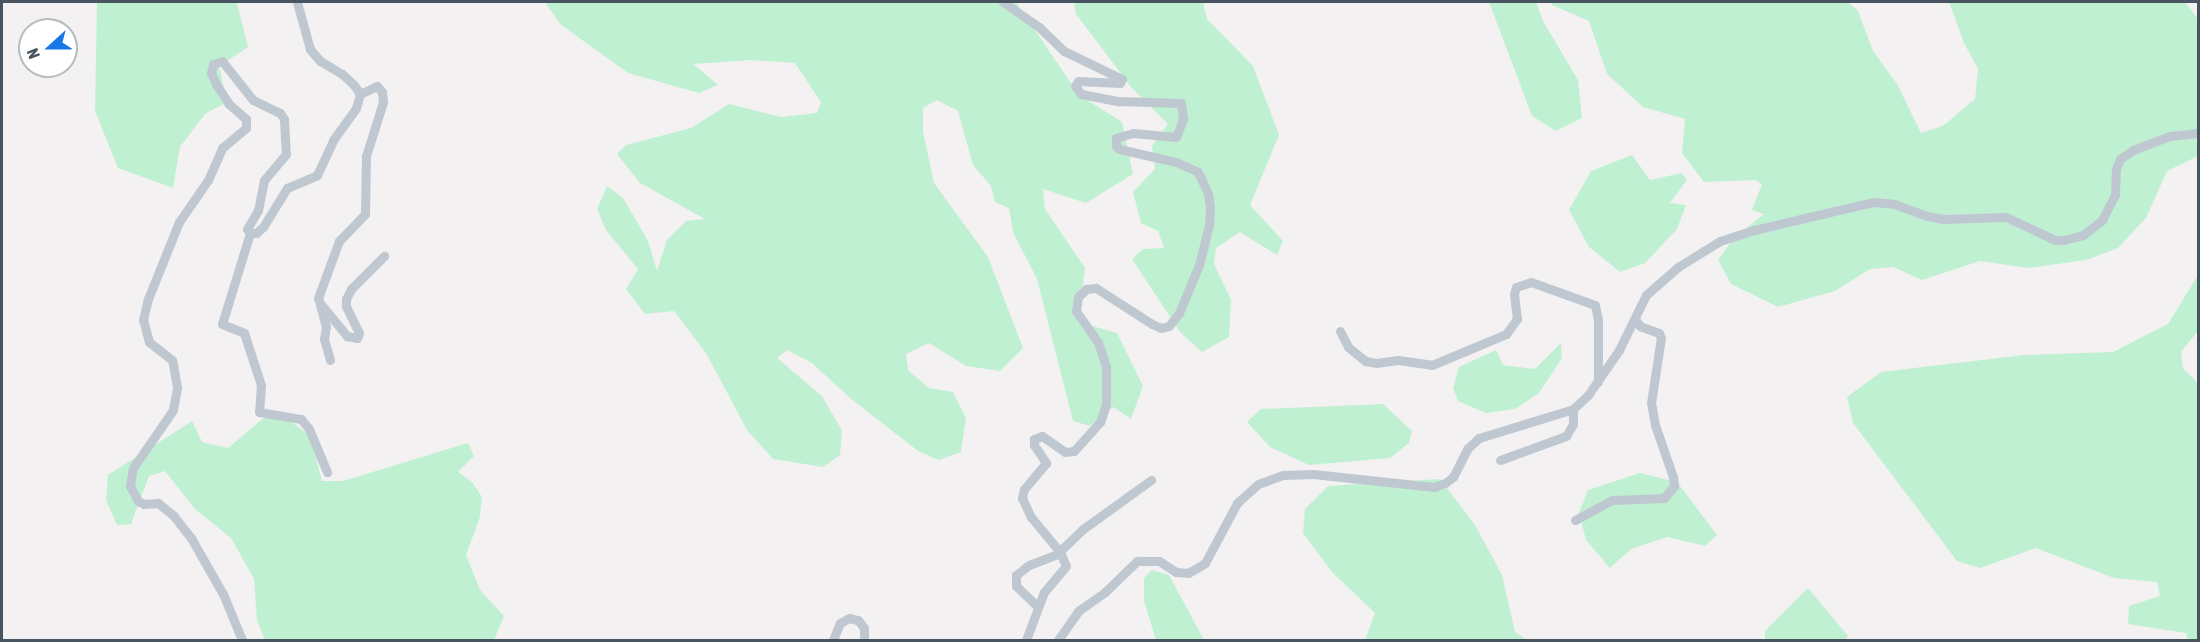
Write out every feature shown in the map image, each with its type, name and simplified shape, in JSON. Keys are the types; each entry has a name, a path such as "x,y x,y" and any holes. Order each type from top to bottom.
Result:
{"street":[{"path":"297,2 304,33 313,53 342,74 360,94"},
{"path":"1003,2 1039,27 1064,51 1122,79 1120,83 1077,81 1074,84 1079,93 1118,101 1181,103 1183,119 1176,137 1133,133 1116,138 1116,146 1119,149 1190,166 1198,172 1208,194 1209,225 1199,265 1179,313 1168,326 1161,328 1152,324 1096,288 1086,289 1078,297 1076,311 1098,342 1106,366 1106,404 1100,422 1074,451 1065,452 1042,436 1034,439 1034,445 1046,463 1024,489 1022,498 1031,518 1060,552 1066,566 1044,592 1026,640"},
{"path":"242,640 223,594 191,538 174,516 158,503 141,504 130,482 133,468 172,410 177,387 172,360 149,342 146,334 143,320 148,299 178,222 208,180 222,148 245,131 247,125 246,119 229,104 216,84 211,71 218,61 227,67 253,100 280,113 284,118 285,154 264,180 258,210 248,229 250,233 222,324 244,333 261,385 259,412 301,419 309,429 327,472"},
{"path":"250,233 256,233 263,227 287,188 317,175 335,137 353,113 360,94 377,86 383,97 366,160 366,210 361,219 339,241 318,301 326,327 324,339 330,360"},
{"path":"1058,640 1078,611 1105,592 1137,561 1147,559 1159,561 1176,572 1188,573 1205,563 1237,503 1258,484 1283,475 1312,474 1434,487 1446,483 1453,477 1467,449 1479,438 1573,409 1598,383 1620,350 1646,295 1659,281 1700,251 1730,237 1850,205 1873,202 1894,204 1944,219 2006,217 2055,240 2083,235 2098,225 2111,207 2115,195 2116,169 2120,159 2133,150 2169,136 2199,133"},
{"path":"318,301 347,336 357,338 358,329 346,306 346,299 351,289 384,256"},
{"path":"1340,331 1348,347 1365,361 1376,363 1404,361 1432,365 1506,334 1516,319 1514,294 1516,287 1531,282 1595,305 1598,320 1598,383"},
{"path":"1575,520 1612,500 1664,498 1674,486 1651,402 1661,338 1659,333 1640,326 1635,319"},
{"path":"1500,460 1566,436 1573,424 1573,409"},
{"path":"1038,607 1016,586 1014,579 1029,565 1060,552 1083,530 1151,480"},
{"path":"832,640 840,623 849,618 858,620 864,628 864,640"}],"green space":[{"path":"97,2 237,3 248,47 219,66 227,102 205,114 180,147 173,188 118,168 95,111"},
{"path":"545,2 1016,2 1079,95 1122,122 1133,174 1086,203 1043,189 1045,209 1085,268 1078,322 1117,333 1143,386 1131,419 1113,407 1090,426 1073,421 1037,279 1013,232 1009,208 995,202 991,186 973,165 958,111 937,100 923,108 923,132 934,183 988,257 1023,348 1000,371 966,366 929,343 906,354 908,370 929,388 953,392 966,418 961,452 939,460 918,451 850,398 812,363 787,350 777,358 822,396 842,431 840,455 823,467 773,459 747,430 706,353 674,311 645,314 626,289 638,269 606,230 597,209 607,186 623,198 648,241 657,271 667,240 686,221 705,219 640,183 617,154 626,145 691,128 729,104 781,117 817,113 821,102 795,63 751,60 693,64 718,85 699,93 628,73 560,24"},
{"path":"1074,2 1203,2 1207,19 1253,66 1279,135 1250,205 1283,241 1277,255 1240,232 1216,248 1214,264 1231,300 1229,337 1202,352 1180,332 1132,259 1143,249 1164,248 1158,231 1141,223 1133,192 1155,169 1152,146 1168,124 1131,87 1076,14"},
{"path":"1489,2 1536,2 1543,21 1578,80 1582,118 1556,131 1532,116"},
{"path":"1552,2 1848,2 1858,11 1873,51 1897,84 1921,133 1943,126 1975,99 1978,69 1964,43 1949,2 2185,2 2198,19 2198,156 2167,171 2146,218 2118,248 2086,260 2028,268 1980,261 1922,280 1893,267 1870,269 1835,291 1778,307 1731,284 1718,260 1735,237 1764,214 1752,210 1762,184 1755,180 1704,182 1682,153 1685,119 1643,107 1607,74 1589,21 1552,5"},
{"path":"1632,155 1650,180 1682,173 1687,180 1670,203 1686,205 1677,229 1645,263 1620,272 1589,247 1569,210 1591,171"},
{"path":"2198,275 2198,333 2181,352 2183,368 2198,383 2198,640 2188,640 2186,633 2128,624 2129,606 2160,596 2157,582 2114,578 2036,548 1980,568 1957,561 1853,423 1847,397 1881,372 2024,355 2113,352 2168,324"},
{"path":"1561,343 1562,358 1539,393 1515,409 1486,413 1458,401 1453,388 1459,367 1496,350 1503,365 1535,369"},
{"path":"1383,404 1412,431 1409,443 1390,458 1309,465 1270,447 1247,422 1261,409"},
{"path":"266,416 285,417 310,436 322,481 343,481 468,443 474,456 458,472 472,482 482,497 480,517 466,555 480,590 504,616 494,640 265,640 257,620 254,579 231,538 195,509 165,471 149,476 131,524 117,525 106,500 108,475 192,421 202,442 228,448"},
{"path":"1640,473 1677,482 1717,535 1705,546 1667,537 1631,549 1610,568 1586,540 1579,513 1588,490"},
{"path":"1440,479 1475,525 1502,575 1515,632 1527,640 1365,640 1375,613 1332,572 1303,533 1305,509 1328,486"},
{"path":"1152,570 1169,575 1204,640 1156,640 1144,601 1144,578"},
{"path":"1808,588 1848,636 1845,640 1765,640 1765,631"}]}
